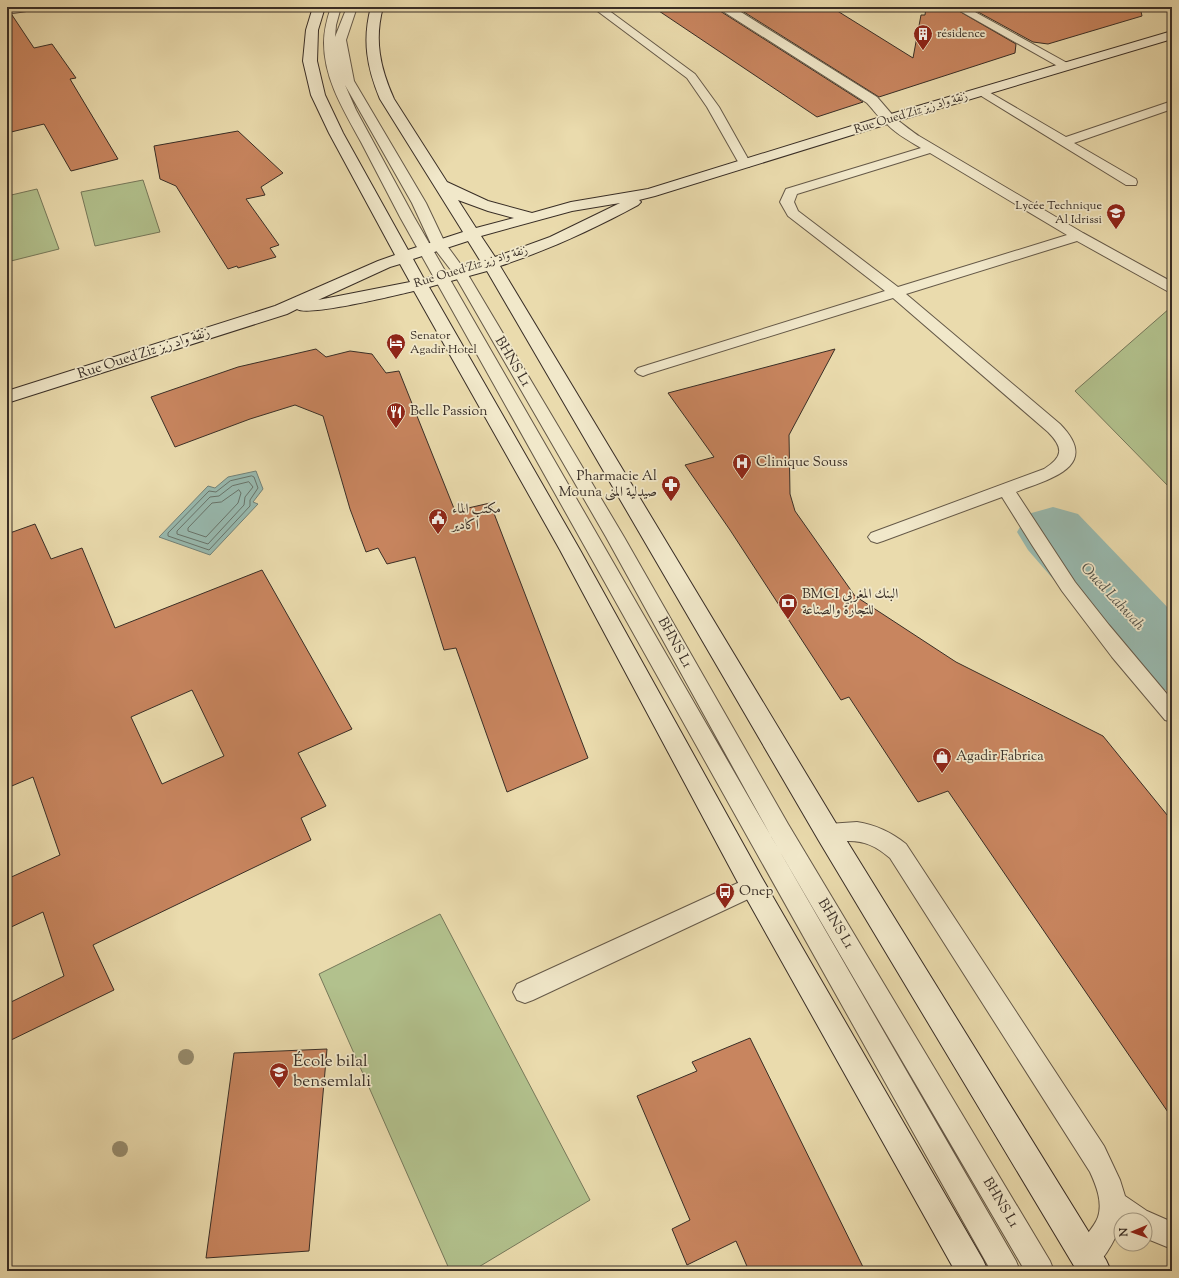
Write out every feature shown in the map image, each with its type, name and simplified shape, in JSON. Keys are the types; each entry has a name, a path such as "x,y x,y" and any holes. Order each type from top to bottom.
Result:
{"street":[{"path":"319,7 312,30 310,61 318,95 336,133 422,250 419,284 570,550 754,886 972,1271"},
{"path":"377,7 372,25 371,43 373,61 378,80 387,99 553,365 828,833 1090,1264"},
{"path":"725,7 872,100 889,119"},
{"name":"Rue Oued Ziz زنقة واد زيز","path":"7,397 281,310 337,284 422,250 472,234 532,216 650,193 889,119 1172,35"},
{"path":"441,185 482,205 532,216"},
{"name":"Rue Oued Ziz زنقة واد زيز","path":"281,310 353,298 419,284 490,264 582,228 650,193"}],"lane":[{"path":"7,11 33,7"},
{"name":"BHNS L1","path":"336,7 330,39 333,71 341,95 422,250 451,275 616,537 780,831 1040,1271"},
{"name":"BHNS L1","path":"352,7 340,40 348,81 419,203 422,250"},
{"path":"597,7 691,76 713,107 745,164"},
{"path":"958,7 1065,66"},
{"path":"982,92 1131,182"},
{"path":"1064,142 1172,105"},
{"path":"889,119 901,130 931,149 1078,236 1172,288"},
{"path":"876,537 1050,473 1059,468 1065,461 1068,453 1067,444 1063,436 895,292 793,213 787,202 791,192 931,149"},
{"path":"643,371 1078,236"},
{"name":"BHNS L1","path":"451,275 1006,1271"},
{"path":"1006,489 1038,542 1078,599 1125,659 1172,714"},
{"path":"828,833 854,830 871,834 888,842 898,851 1095,1155 1110,1187 1112,1203 1111,1218 1090,1264"},
{"path":"525,992 754,886"},
{"path":"1112,1203 1125,1212"},
{"path":"1153,1228 1172,1236"}],"green space":[{"path":"143,180 160,232 95,246 81,192"},
{"path":"37,189 59,249 7,262 7,196"},
{"path":"1170,308 1172,310 1172,490 1075,391"},
{"path":"440,914 590,1200 472,1271 450,1271 319,974"}],"water":[{"path":"256,471 263,489 253,502 258,504 210,555 159,537 208,486 215,488 228,477"}],"building":[{"path":"653,7 718,7 720,11 863,102 817,117"},
{"name":"résidence","path":"736,7 831,7 913,58 921,15 925,15 926,7 952,7 1016,44 1015,53 879,97"},
{"name":"résidence","path":"969,7 1140,7 1142,16 1048,44 1033,42"},
{"path":"7,15 12,15 34,48 52,44 76,78 70,79 118,159 71,171 44,124 7,133"},
{"path":"238,131 283,173 261,187 265,195 246,199 279,245 270,248 276,257 238,268 237,266 228,269 176,186 160,179 154,146"},
{"path":"316,349 326,357 350,351 372,354 386,373 399,371 455,511 490,503 588,758 507,792 456,648 444,650 415,557 387,564 378,548 366,552 350,509 323,416 295,405 250,419 175,447 151,397 238,367"},
{"path":"835,349 789,435 790,494 795,511 855,596 956,662 1103,736 1172,821 1172,1118 948,791 918,802 849,697 841,700 730,530 685,465 714,457 668,393"},
{"path":"35,524 51,559 82,548 115,628 262,570 352,729 298,753 326,806 301,818 311,840 93,945 114,990 7,1042 7,1004 64,976 43,912 7,929 7,879 60,855 33,777 7,788 7,534","holes":["192,690 224,756 162,784 131,717"]},
{"path":"750,1038 865,1271 749,1271 736,1241 687,1265 672,1229 690,1220 637,1096 697,1071 692,1062"},
{"path":"327,1049 309,1251 206,1258 234,1053"}],"waterway":[{"name":"Oued Lahwah","path":"1053,532 1172,662"}],"place":[{"name":"résidence","path":"923,51"},
{"name":"Lycée Technique Al Idrissi","path":"1116,230"},
{"name":"Senator Agadir Hotel","path":"396,360"},
{"name":"Belle Passion","path":"396,429"},
{"name":"Clinique Souss","path":"742,480"},
{"name":"Pharmacie Al Mouna صيدلية المنى","path":"671,502"},
{"name":"مكتب الماء اكادير","path":"438,535"},
{"name":"BMCI البنك المغربي للتجارة والصناعة","path":"788,620"},
{"name":"Agadir Fabrica","path":"942,774"},
{"name":"Onep","path":"725,909"},
{"name":"École bilal bensemlali","path":"279,1089"}]}
